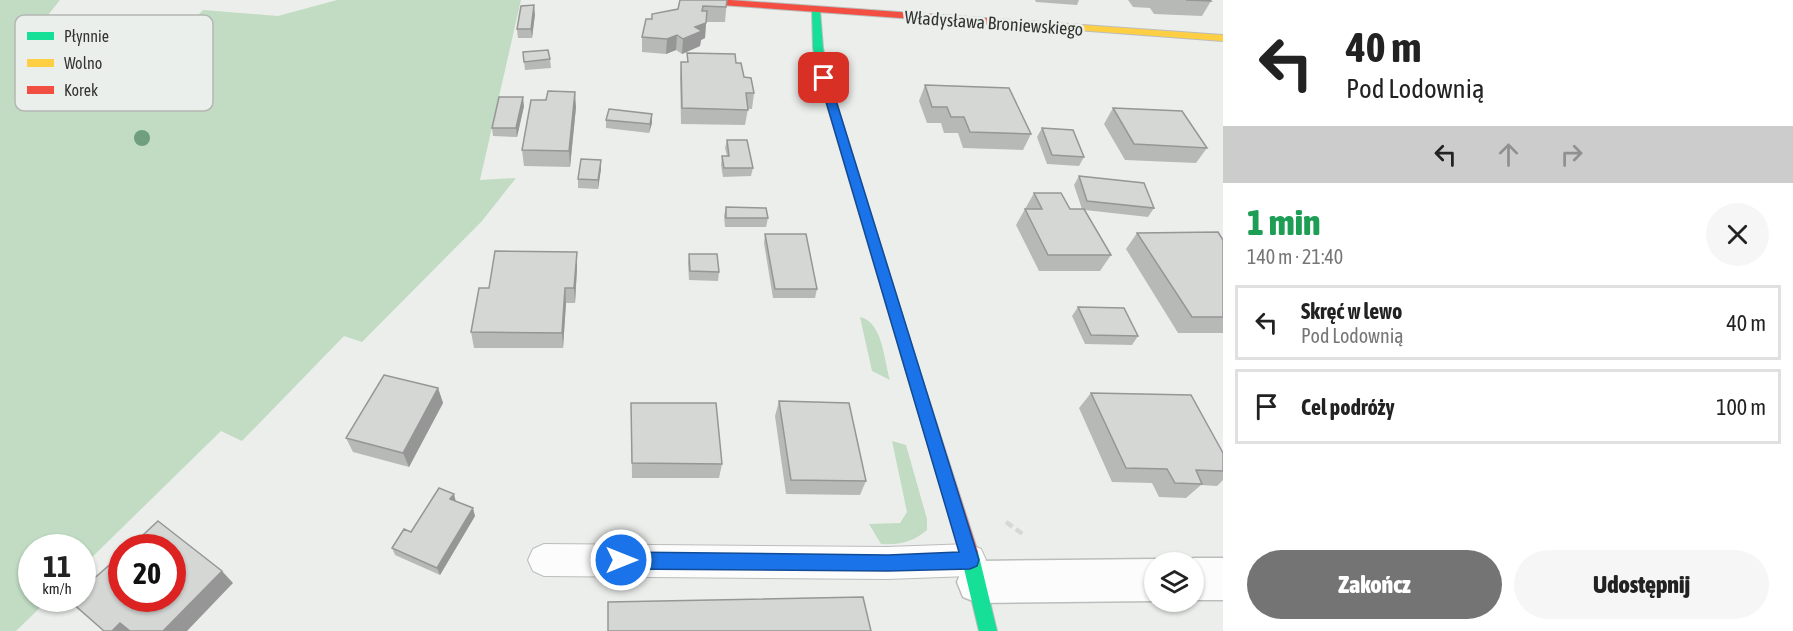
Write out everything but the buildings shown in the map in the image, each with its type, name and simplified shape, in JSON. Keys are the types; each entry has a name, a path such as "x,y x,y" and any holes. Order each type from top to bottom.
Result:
{"street":[{"name":"Władysława Broniewskiego","path":"693,0 1223,38"},
{"path":"816,10 818,48 824,78 974,571 988,631"},
{"path":"974,571 1144,579"},
{"path":"1204,579 1223,579"}],"lane":[{"path":"544,561 888,563 974,571"}],"path":[{"path":"1000,515 1031,539"}],"green space":[{"path":"0,0 60,0 48,15 15,15 15,111 213,111 213,15 198,15 203,10 278,16 337,0 521,0 480,180 516,178 482,221 362,342 344,336 242,441 221,431 116,534 108,534 108,542 96,553 96,534 18,534 18,612 36,612 16,631 0,631"},
{"path":"860,317 868,320 878,334 890,380 872,371"},
{"path":"892,441 906,445 927,519 927,530 906,542 881,544 869,524 900,523 907,512"}],"traffic: fast":[{"path":"816,10 818,48 824,78 913,372"},
{"path":"969,552 988,631"}],"traffic: slow":[{"path":"998,22 1223,38"}],"traffic: jam":[{"path":"693,0 998,22"},
{"path":"913,372 969,552"}],"route":[{"path":"621,560 888,563 970,560 824,78"}]}
